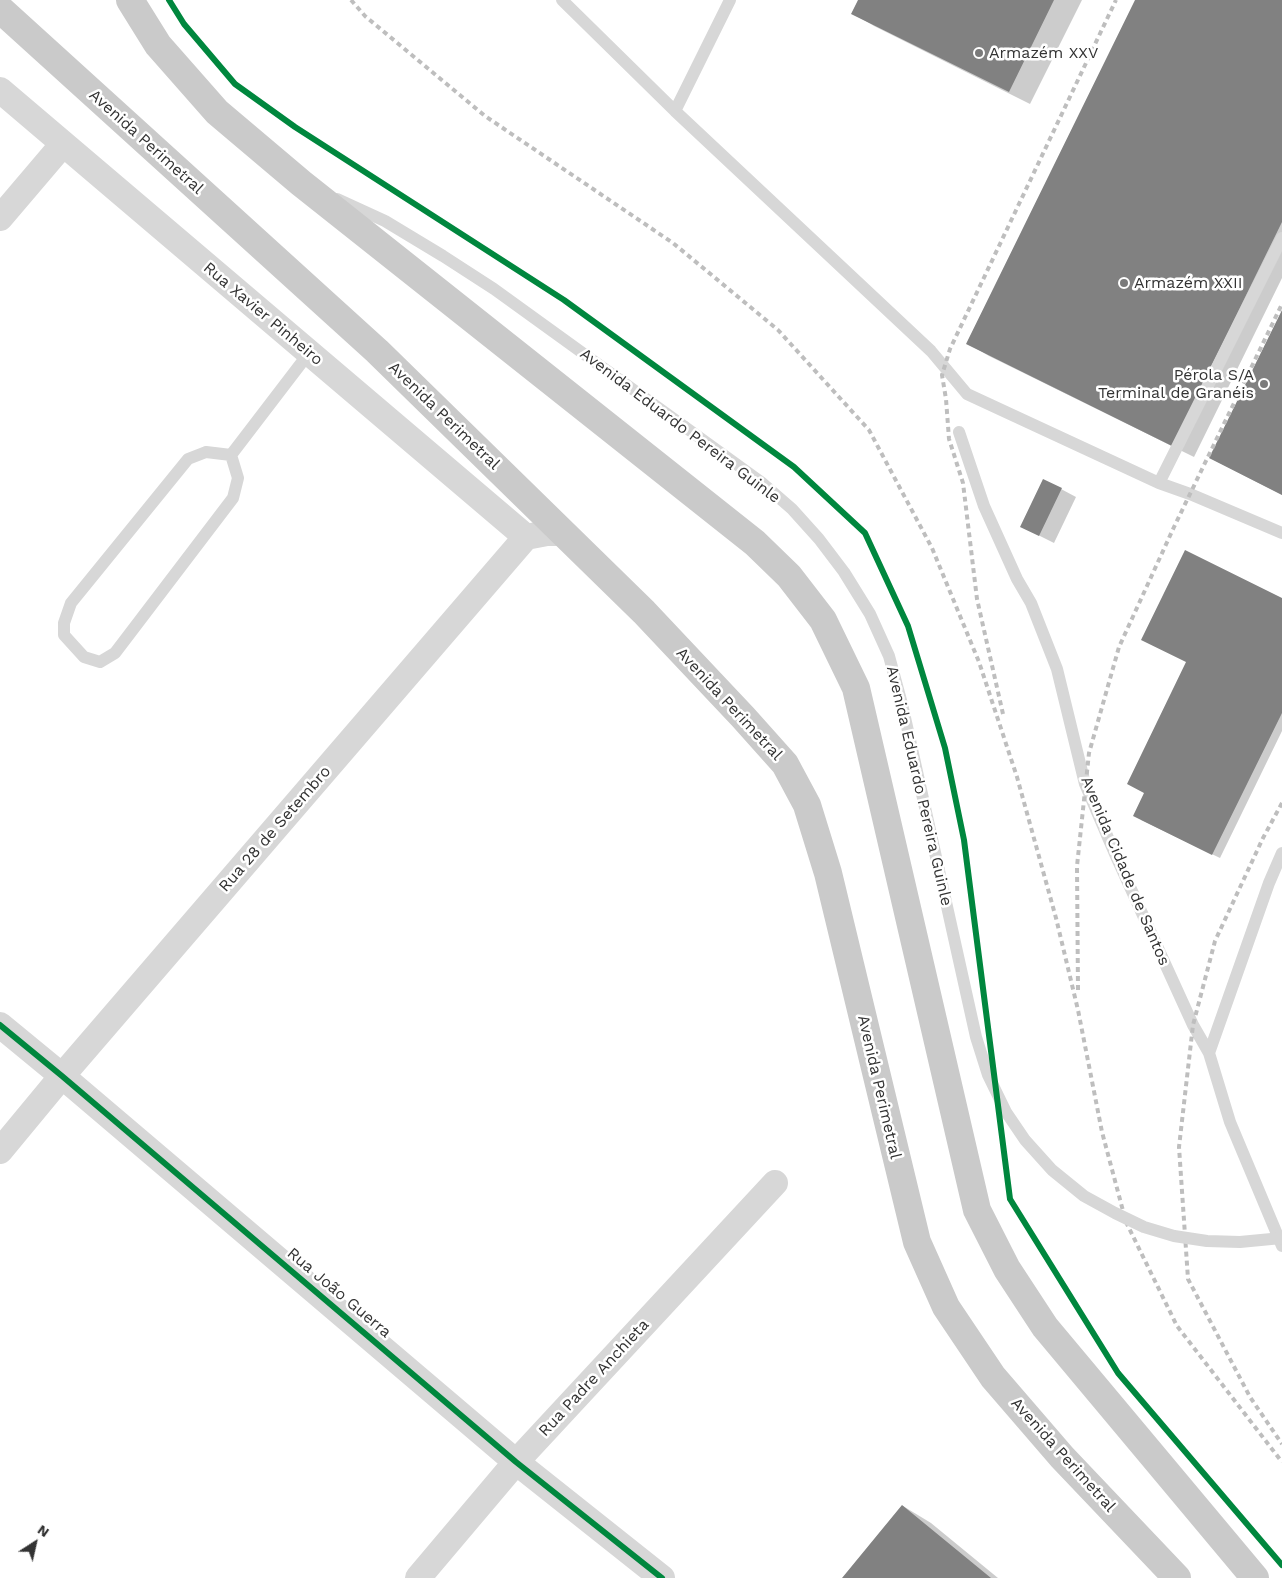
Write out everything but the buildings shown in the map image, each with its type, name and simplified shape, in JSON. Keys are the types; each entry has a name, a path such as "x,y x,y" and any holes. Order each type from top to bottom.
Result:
{"main road":[{"path":"130,0 158,45 217,112 301,183 755,543 789,576 823,620 856,688 977,1210 1007,1269 1045,1327 1255,1578"},
{"name":"Avenida Perimetral","path":"0,9 377,351 644,612 785,764 807,805 828,873 917,1242 946,1307 993,1377 1062,1457 1171,1574"}],"street":[{"name":"Rua Xavier Pinheiro","path":"0,90 526,537"},
{"path":"0,218 63,144"},
{"path":"526,537 547,533 563,533"},
{"name":"Rua 28 de Setembro","path":"0,1151 62,1076 526,537"},
{"name":"Rua João Guerra","path":"0,1025 516,1462 662,1578"},
{"name":"Rua Padre Anchieta","path":"418,1578 516,1462 775,1183"}],"lane":[{"path":"562,0 931,351 967,394 1159,483 1282,533"},
{"path":"676,110 730,0"},
{"name":"Avenida Eduardo Pereira Guinle","path":"301,183 385,221 444,256 494,289 761,482 819,538 844,572 870,614 889,656 902,704 976,1037 988,1075 1006,1112 1025,1140 1052,1170 1084,1196 1144,1227 1174,1236 1207,1241 1240,1242 1282,1238"},
{"path":"1159,483 1282,238"},
{"path":"231,455 309,353"},
{"name":"Avenida Cidade de Santos","path":"959,432 984,506 1017,579 1031,603 1056,668 1085,784 1192,1025 1209,1053 1230,1122 1282,1246"},
{"path":"206,452 231,455 238,478 233,498 115,653 100,662 84,657 64,635 64,623 71,603 188,459 206,452"},
{"path":"1209,1053 1269,883 1282,853"}],"railway":[{"path":"351,0 365,16 485,116 673,243 778,330 869,430 932,548 979,662 1017,777 1056,918 1078,1010 1102,1132 1126,1222 1177,1326 1282,1462"},
{"path":"1003,714 977,599 963,483 949,439 942,375 950,349 1116,0"},
{"path":"1078,990 1077,866 1089,753 1119,647 1174,527 1282,304"},
{"path":"1282,803 1263,838 1215,941 1193,1025 1179,1147 1188,1279 1250,1397 1282,1444"}],"cycle path":[{"path":"169,0 184,24 235,84 295,127 564,300 794,467 865,533 908,626 945,748 964,840 1010,1199 1118,1373 1282,1565"},
{"path":"0,1025 516,1462 662,1578"}],"place":[{"name":"Armazém XXV","path":"979,53"},
{"name":"Armazém XXII","path":"1124,283"},
{"name":"Pérola S/A Terminal de Granéis","path":"1264,384"}]}
